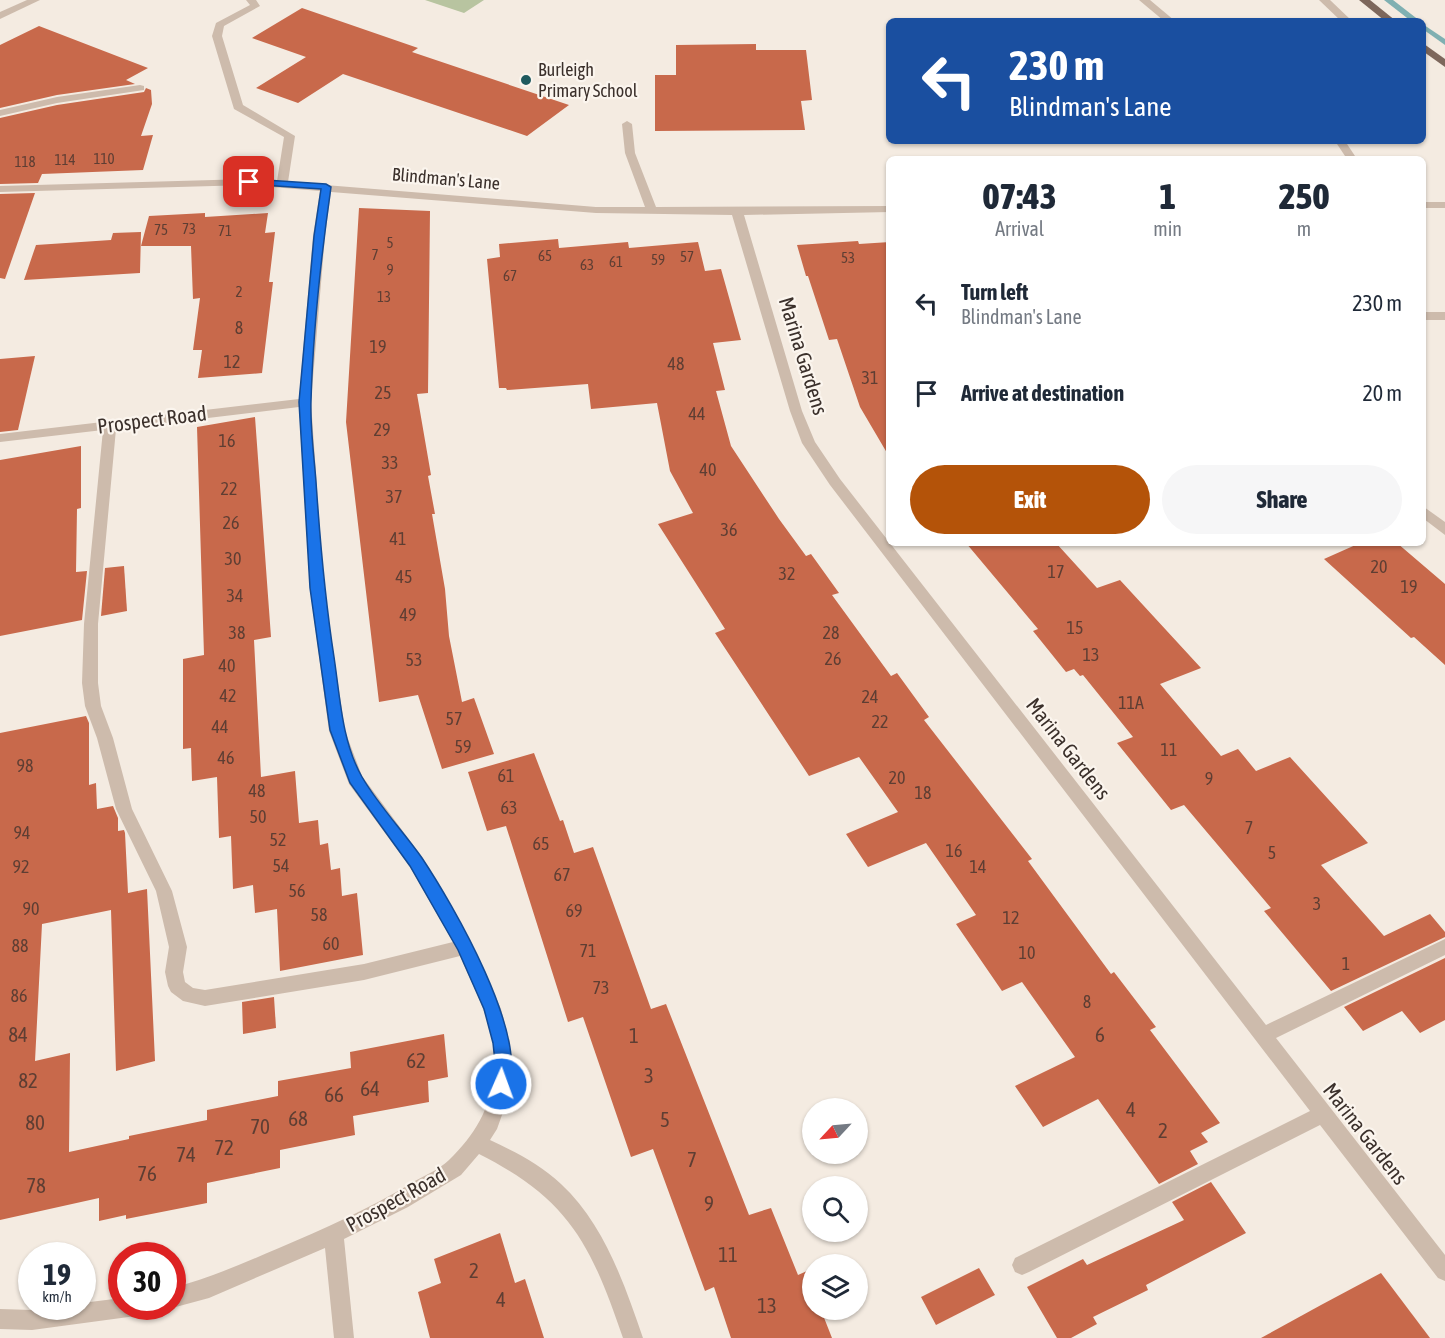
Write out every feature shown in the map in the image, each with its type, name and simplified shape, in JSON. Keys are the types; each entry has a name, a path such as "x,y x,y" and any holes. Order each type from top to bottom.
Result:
{"main road":[{"path":"1364,0 1387,18"},
{"path":"1426,49 1445,64"}],"street":[{"path":"0,15 35,0"},
{"path":"251,0 255,6 219,25 218,36 238,107 290,136 282,184"},
{"path":"1144,0 1166,18"},
{"path":"1323,0 1344,18"},
{"path":"0,113 57,100 140,88"},
{"path":"627,124 630,153 652,212"},
{"name":"Blindman's Lane","path":"0,189 158,183 282,184 596,210 737,212 886,209"},
{"name":"Prospect Road","path":"186,1294 210,1288 334,1234 433,1182 454,1168 477,1143 490,1123 499,1098 504,1071 501,1043 492,1009 465,947 416,862 355,779 338,730 317,588 305,402 319,236 326,187"},
{"path":"1426,205 1445,205"},
{"name":"Marina Gardens","path":"737,212 796,411 810,443 836,482 1445,1270"},
{"path":"1426,316 1445,316"},
{"name":"Prospect Road","path":"0,438 305,402"},
{"path":"110,424 91,624 90,683 93,706 105,738 124,809 164,891 178,947 174,972 177,986 189,995 205,998 364,972 465,947"},
{"path":"1426,514 1445,530"},
{"path":"1262,1036 1445,947"},
{"path":"1022,1265 1323,1114"},
{"path":"477,1143 535,1174 558,1195 587,1229 618,1292 633,1338"},
{"path":"334,1234 344,1338"},
{"path":"0,1319 32,1320 108,1310"}],"green space":[{"path":"425,0 484,0 464,13"}],"building":[{"path":"302,8 418,48 412,52 569,105 527,136 343,74 298,103 256,88 306,57 252,38"},
{"path":"39,26 148,68 126,80 135,84 57,95 0,108 0,45"},
{"path":"756,44 756,50 806,50 812,100 801,101 805,130 655,131 655,75 676,75 676,45"},
{"path":"146,88 151,90 152,104 141,136 153,135 143,170 42,174 38,183 0,184 0,118 57,105 144,92"},
{"path":"35,193 5,279 0,278 0,194"},
{"path":"359,208 430,211 428,393 417,394 431,475 428,476 435,514 432,514 445,589 449,636 462,702 474,698 494,754 442,769 418,695 379,702 346,422"},
{"path":"205,213 205,217 268,213 265,233 275,232 269,282 273,282 262,373 198,378 202,350 193,350 200,298 193,299 191,246 141,246 149,216"},
{"path":"141,232 140,273 24,280 36,245 111,240 113,233"},
{"path":"558,239 559,248 628,242 629,248 698,242 705,271 721,269 741,340 713,343 725,390 716,391 731,446 806,556 811,554 839,593 832,595 891,676 897,673 929,717 924,720 1032,859 1028,861 1111,974 1114,972 1156,1027 1150,1030 1220,1123 1201,1133 1208,1142 1190,1151 1198,1164 1159,1184 1098,1099 1043,1127 1015,1086 1075,1057 1022,982 1002,991 956,924 976,915 926,843 868,867 846,834 898,812 859,757 809,776 715,633 725,629 658,524 693,513 670,471 657,403 591,409 588,384 507,390 499,388 487,259 500,257 499,244"},
{"path":"858,241 859,244 886,242 886,451 860,407 837,339 829,340 797,245"},
{"path":"35,356 18,430 0,432 0,359"},
{"path":"255,417 271,637 254,640 261,777 295,771 299,823 318,820 320,845 328,843 331,870 340,868 342,896 357,893 363,955 280,971 277,909 255,913 253,885 233,889 231,836 219,838 217,777 192,781 191,748 183,749 183,659 204,655 197,427"},
{"path":"81,446 81,508 77,509 76,572 87,571 82,620 0,636 0,460"},
{"path":"969,546 1059,546 1097,588 1120,580 1201,668 1160,684 1221,756 1238,749 1256,771 1290,757 1368,843 1321,865 1384,936 1430,914 1445,932 1445,937 1331,991 1264,911 1271,908 1184,805 1171,810 1117,743 1133,737 1083,675 1080,676 1074,669 1066,672 1033,631 1038,629"},
{"path":"1353,546 1401,546 1445,584 1445,665 1414,637 1411,638 1324,559"},
{"path":"124,566 127,611 101,616 105,568"},
{"path":"86,716 89,723 89,785 96,783 97,809 113,806 118,818 118,831 124,830 128,893 147,889 155,1061 116,1071 111,910 42,924 35,1061 70,1053 69,1152 129,1139 129,1136 207,1120 207,1110 278,1096 278,1081 351,1068 350,1052 444,1034 448,1077 428,1081 429,1102 353,1116 355,1135 280,1150 280,1168 207,1183 207,1203 126,1219 126,1215 99,1221 99,1198 0,1220 0,733"},
{"path":"534,753 560,821 563,820 574,853 593,847 651,1009 666,1004 749,1215 771,1208 798,1275 802,1273 802,1320 825,1320 832,1338 731,1338 714,1287 705,1291 653,1149 631,1157 583,1017 568,1022 506,826 487,831 468,772"},
{"path":"1445,958 1445,1020 1420,1033 1402,1011 1363,1031 1344,1007"},
{"path":"274,997 276,1028 243,1034 242,1002"},
{"path":"1211,1182 1246,1233 1146,1285 1148,1290 1093,1317 1097,1324 1071,1338 1057,1338 1027,1287 1083,1259 1087,1265 1184,1220 1172,1202"},
{"path":"500,1233 515,1283 525,1279 544,1338 430,1338 418,1292 441,1283 434,1259"},
{"path":"979,1268 995,1295 936,1325 921,1297"},
{"path":"1381,1273 1430,1338 1261,1338 1321,1305"}],"waterway":[{"path":"1388,0 1412,18"},
{"path":"1426,29 1445,43"}],"place":[{"name":"Burleigh Primary School","path":"526,80"}],"route":[{"path":"249,182 326,187 319,236 305,402 317,588 328,678 338,730 355,779 416,862 465,947 492,1009 501,1043 504,1071 501,1084"}]}
